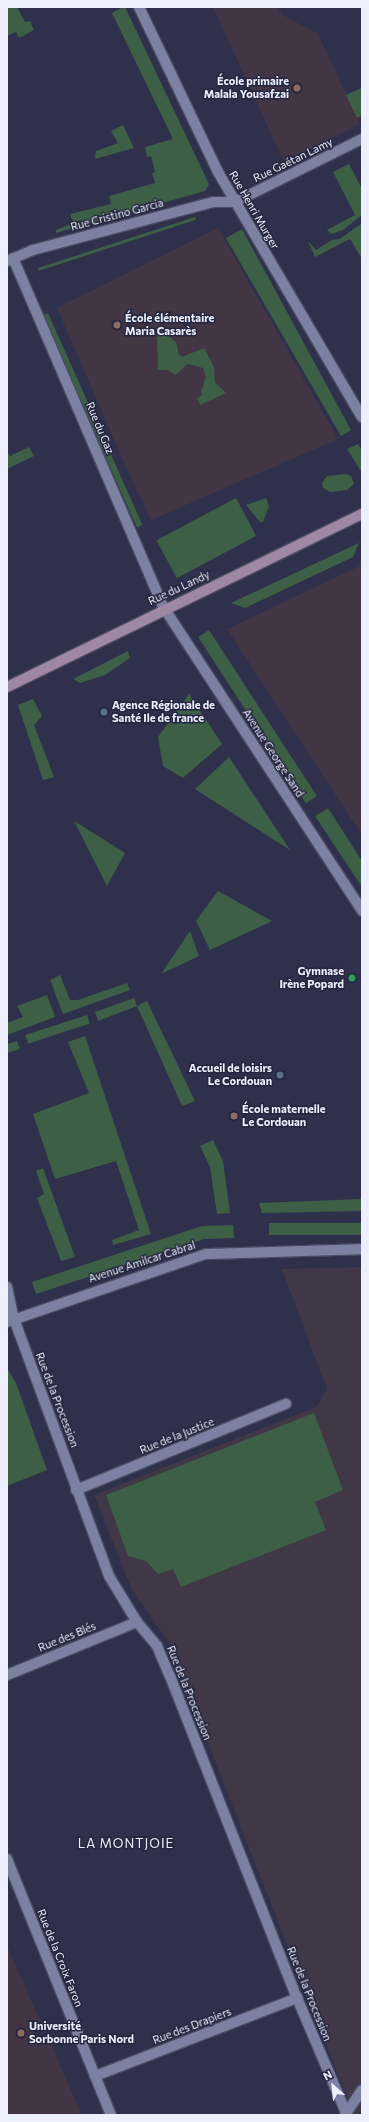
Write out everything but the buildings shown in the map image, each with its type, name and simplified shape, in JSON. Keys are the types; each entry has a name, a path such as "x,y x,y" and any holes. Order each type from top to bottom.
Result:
{"main road":[{"name":"Rue du Landy","path":"7,687 164,608 362,514"}],"street":[{"name":"Rue Henri Murger","path":"139,7 235,202 362,417"},
{"name":"Rue Gaétan Lamy","path":"235,202 362,140"},
{"name":"Rue Cristino Garcia","path":"10,259 214,202 235,202"},
{"name":"Rue du Gaz","path":"10,259 164,608"},
{"name":"Avenue George Sand","path":"164,608 362,911"},
{"name":"Avenue Amilcar Cabral","path":"10,1320 206,1254 362,1249"},
{"name":"Rue de la Procession","path":"7,1287 10,1320 109,1576 137,1622 157,1646 297,1998 347,2114"},
{"name":"Rue de la Justice","path":"76,1490 286,1404"},
{"name":"Rue des Blés","path":"7,1675 137,1622"},
{"name":"Rue de la Croix Faron","path":"7,1859 111,2115"},
{"name":"Rue des Drapiers","path":"94,2076 297,1998"},
{"path":"347,2114 362,2090"}],"shaded area":[{"name":"École primaire Malala Yousafzai","path":"213,7 278,7 281,14 318,34 360,124 284,162"},
{"path":"218,228 338,439 151,520 122,458 57,308"},
{"path":"362,565 362,835 227,629"},
{"path":"362,1267 362,2115 354,2115 168,1641 132,1590 94,1495 316,1407 327,1389 282,1269"},
{"name":"Université Sorbonne Paris Nord","path":"7,1946 41,2023 33,2030 38,2040 47,2036 82,2115 7,2115"}],"green space":[{"path":"7,7 17,7 25,22 30,21 34,30 19,38 16,32 7,36"},
{"path":"125,7 209,184 205,191 56,233 56,230 73,223 70,214 111,204 109,196 155,183 152,173 155,172 151,156 147,157 145,147 173,139 112,13"},
{"path":"361,88 362,115 357,118 346,95"},
{"path":"123,125 134,148 95,159 96,151 118,143 111,131"},
{"path":"349,164 362,189 362,215 343,230 331,234 327,230 355,215 333,172"},
{"path":"195,217 196,220 39,271 38,268"},
{"path":"362,223 362,259 350,239 315,257 308,241 316,250 332,240 340,239"},
{"path":"242,229 351,430 341,436 226,238"},
{"path":"48,313 142,525 137,527 43,315"},
{"path":"160,329 176,342 179,355 182,357 204,348 214,367 215,382 226,393 200,405 197,398 202,395 201,392 206,377 203,368 187,364 176,375 167,370 158,370 157,331"},
{"path":"358,444 362,451 362,473 347,449"},
{"path":"29,447 34,456 7,469 7,451 10,456"},
{"path":"346,474 351,476 354,484 347,490 330,492 323,488 322,483 327,476"},
{"path":"236,498 256,536 177,578 157,540"},
{"path":"266,498 269,506 263,522 260,522 246,505"},
{"path":"359,543 353,557 245,608 231,603"},
{"path":"209,630 317,796 306,803 198,637"},
{"path":"128,651 130,658 105,675 80,683 73,679"},
{"path":"189,694 222,744 183,778 163,766 158,737"},
{"path":"33,699 42,716 34,725 54,777 43,780 18,705"},
{"path":"229,757 290,850 195,789"},
{"path":"328,808 362,861 362,887 315,816"},
{"path":"74,821 125,853 107,886"},
{"path":"218,891 272,921 210,950 196,921"},
{"path":"190,931 199,956 161,974"},
{"path":"60,975 70,1000 78,1000 127,983 130,990 63,1014 50,980"},
{"path":"47,995 55,1017 7,1035 7,1023 23,1017 17,1006"},
{"path":"134,998 137,1006 98,1021 95,1012"},
{"path":"147,1001 195,1101 182,1106 137,1006"},
{"path":"87,1015 90,1024 28,1044 25,1035"},
{"path":"85,1036 151,1234 113,1245 112,1240 139,1230 116,1161 55,1179 33,1114 89,1093 68,1042"},
{"path":"17,1041 20,1049 7,1053 7,1044"},
{"path":"213,1140 223,1161 230,1213 217,1214 210,1167 200,1146"},
{"path":"43,1168 75,1257 61,1261 37,1198 44,1194 36,1171"},
{"path":"362,1199 362,1211 262,1213 259,1203"},
{"path":"269,1223 362,1223 362,1235 269,1235"},
{"path":"233,1225 234,1238 204,1239 36,1294 32,1282 202,1226"},
{"path":"7,1368 16,1383 47,1470 7,1486"},
{"path":"314,1413 343,1490 315,1502 326,1530 181,1587 173,1569 158,1574 146,1561 128,1556 106,1495"}],"place":[{"name":"École primaire Malala Yousafzai","path":"297,88"},
{"name":"École élémentaire Maria Casarès","path":"117,325"},
{"name":"Agence Régionale de Santé Ile de france","path":"104,712"},
{"name":"Gymnase Irène Popard","path":"352,978"},
{"name":"Accueil de loisirs Le Cordouan","path":"280,1075"},
{"name":"École maternelle Le Cordouan","path":"234,1116"},
{"name":"Université Sorbonne Paris Nord","path":"21,2033"}],"district":[{"name":"LA MONTJOIE","path":"126,1843"}]}
